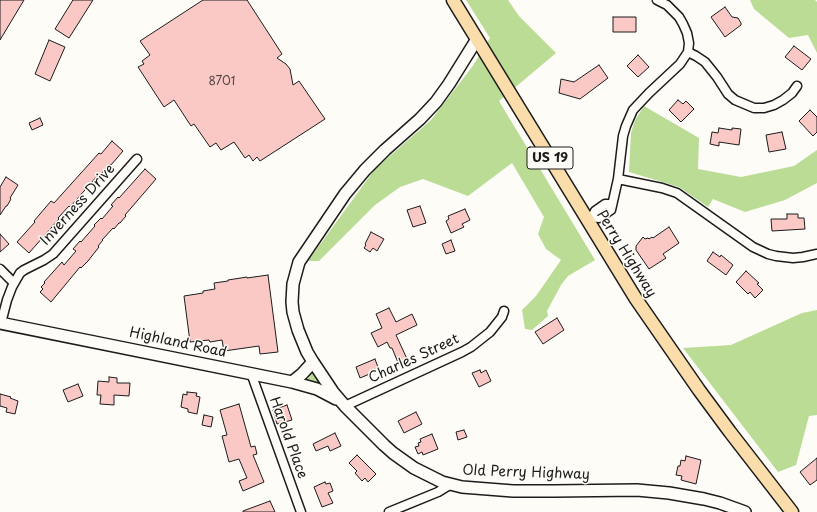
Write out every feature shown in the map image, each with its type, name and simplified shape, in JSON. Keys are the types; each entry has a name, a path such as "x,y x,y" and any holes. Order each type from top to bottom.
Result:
{"main road":[{"name":"Perry Highway","path":"453,0 590,219 636,299 730,432 792,512"}],"street":[{"path":"590,219 595,211 600,207 605,204 612,204 618,179 623,136 633,110 680,64 688,52 689,43 687,33 679,17 667,5 657,0"},
{"name":"Old Perry Highway","path":"477,39 436,102 420,119 364,170 345,194 299,262 293,284 292,302 298,330 307,352 333,392 345,406 393,453 426,474 447,483 472,488 513,490 637,490 669,493 704,499 745,512"},
{"path":"688,52 705,62 728,94 735,100 754,108 764,108 774,105 792,93 797,86"},
{"name":"Inverness Drive","path":"1,323 7,300 14,283 22,271 53,254 136,159"},
{"path":"618,179 662,188 677,193 754,247 768,254 793,258 817,254"},
{"path":"0,269 14,283"},
{"name":"Charles Street","path":"345,406 454,357 490,332 502,317 504,311"},
{"name":"Highland Road","path":"1,323 292,382 325,393 345,406"},
{"path":"292,382 313,362"},
{"name":"Harold Place","path":"251,373 301,512"},
{"path":"389,512 438,492 447,483"}],"green space":[{"path":"466,0 508,0 519,16 556,53 499,101 595,260 568,276 561,285 547,311 548,316 532,330 525,329 522,310 536,296 561,260 546,249 538,234 544,217 512,163 468,196 423,179 400,187 375,205 319,261 308,261 375,169 431,120 472,67 490,38"},
{"path":"750,0 815,0 817,2 817,53 808,35 789,38 754,9"},
{"path":"644,106 699,138 698,169 741,177 794,166 817,150 817,183 785,200 745,212 713,199 708,207 679,187 629,172 631,133 635,120"},
{"path":"817,310 817,415 809,416 796,465 778,472 683,348 731,345 802,313"},
{"path":"312,373 315,374 320,382 318,384 307,380"}],"building":[{"path":"0,0 24,0 0,40"},
{"path":"73,0 93,0 69,38 55,29"},
{"path":"203,0 247,0 282,54 277,58 286,64 290,69 293,85 299,81 325,119 260,161 257,157 253,161 249,155 245,158 234,142 221,150 216,143 210,147 194,124 191,126 174,100 164,107 138,67 144,64 142,61 150,55 140,41"},
{"path":"725,7 732,17 738,18 741,25 725,37 711,17"},
{"path":"613,17 636,17 636,32 613,32"},
{"path":"49,40 65,47 50,81 35,74"},
{"path":"794,46 811,59 802,70 785,57"},
{"path":"638,55 649,67 638,77 627,66"},
{"path":"599,65 608,78 580,99 559,93 561,79 574,82"},
{"path":"678,100 683,104 686,101 694,109 681,122 669,110"},
{"path":"810,110 817,117 817,132 813,136 799,121"},
{"path":"40,118 43,125 32,130 29,123"},
{"path":"719,128 732,130 732,128 741,129 739,145 719,142 719,146 710,144 712,132 718,133"},
{"path":"782,132 786,149 769,152 766,135"},
{"path":"112,141 123,151 111,165 110,164 99,176 98,175 70,207 69,206 29,253 17,242 51,201 54,203 99,153 101,154"},
{"path":"145,169 156,179 120,223 102,240 98,246 99,247 88,261 81,268 80,267 51,302 40,292 43,289 41,287 45,283 44,282 62,262 64,265 76,251 73,249 95,226 94,225 101,218 102,219 113,206 111,205"},
{"path":"6,177 18,185 7,206 0,215 0,187"},
{"path":"420,206 426,223 413,227 407,210"},
{"path":"465,209 470,220 462,224 464,227 451,233 446,221 449,219 448,216"},
{"path":"787,214 798,214 798,218 804,218 805,229 772,231 771,219 787,219"},
{"path":"669,227 679,243 663,254 666,258 649,269 636,250 636,246 643,237 645,239 653,238"},
{"path":"371,232 384,239 377,251 373,248 370,252 364,248"},
{"path":"0,234 9,244 0,252"},
{"path":"451,240 455,251 446,254 442,244"},
{"path":"713,252 720,257 721,255 733,265 726,275 707,261"},
{"path":"746,271 759,283 757,284 763,290 755,298 750,292 748,294 736,282"},
{"path":"268,275 278,352 260,354 259,346 224,351 222,340 210,342 209,340 190,342 184,296 203,293 203,291 215,289 214,283"},
{"path":"389,308 396,322 412,314 417,325 396,335 408,361 399,365 392,348 390,348 387,342 378,347 371,333 382,328 376,314"},
{"path":"557,318 564,330 543,344 535,332"},
{"path":"375,359 379,370 360,378 356,367"},
{"path":"480,370 481,373 486,370 491,381 479,387 472,373"},
{"path":"109,377 117,378 117,383 130,383 129,396 114,395 114,405 100,404 101,395 97,395 98,381 109,382"},
{"path":"78,384 83,396 68,402 63,390"},
{"path":"187,392 197,393 196,396 200,397 197,414 188,412 188,409 181,407 183,394 187,395"},
{"path":"0,394 18,401 15,414 6,412 7,408 0,406"},
{"path":"239,404 251,447 255,446 257,454 253,455 264,482 243,491 239,481 247,478 239,459 229,462 222,436 227,435 220,410"},
{"path":"287,405 292,420 277,424 273,410"},
{"path":"416,412 422,424 404,433 398,421"},
{"path":"204,415 213,417 211,427 202,425"},
{"path":"464,430 467,437 458,440 456,432"},
{"path":"335,433 341,446 330,451 328,446 316,451 313,444"},
{"path":"432,434 438,449 423,455 422,452 418,454 415,447 419,446 418,443 421,442 420,439"},
{"path":"357,455 376,474 368,482 365,478 362,481 355,473 357,471 349,463"},
{"path":"686,456 701,460 696,484 681,480 682,476 676,475 681,460 685,461"},
{"path":"817,458 817,480 810,485 800,472"},
{"path":"325,482 326,484 330,483 333,491 328,493 333,503 322,507 314,487"},
{"path":"270,501 275,512 243,512 243,511"}]}
